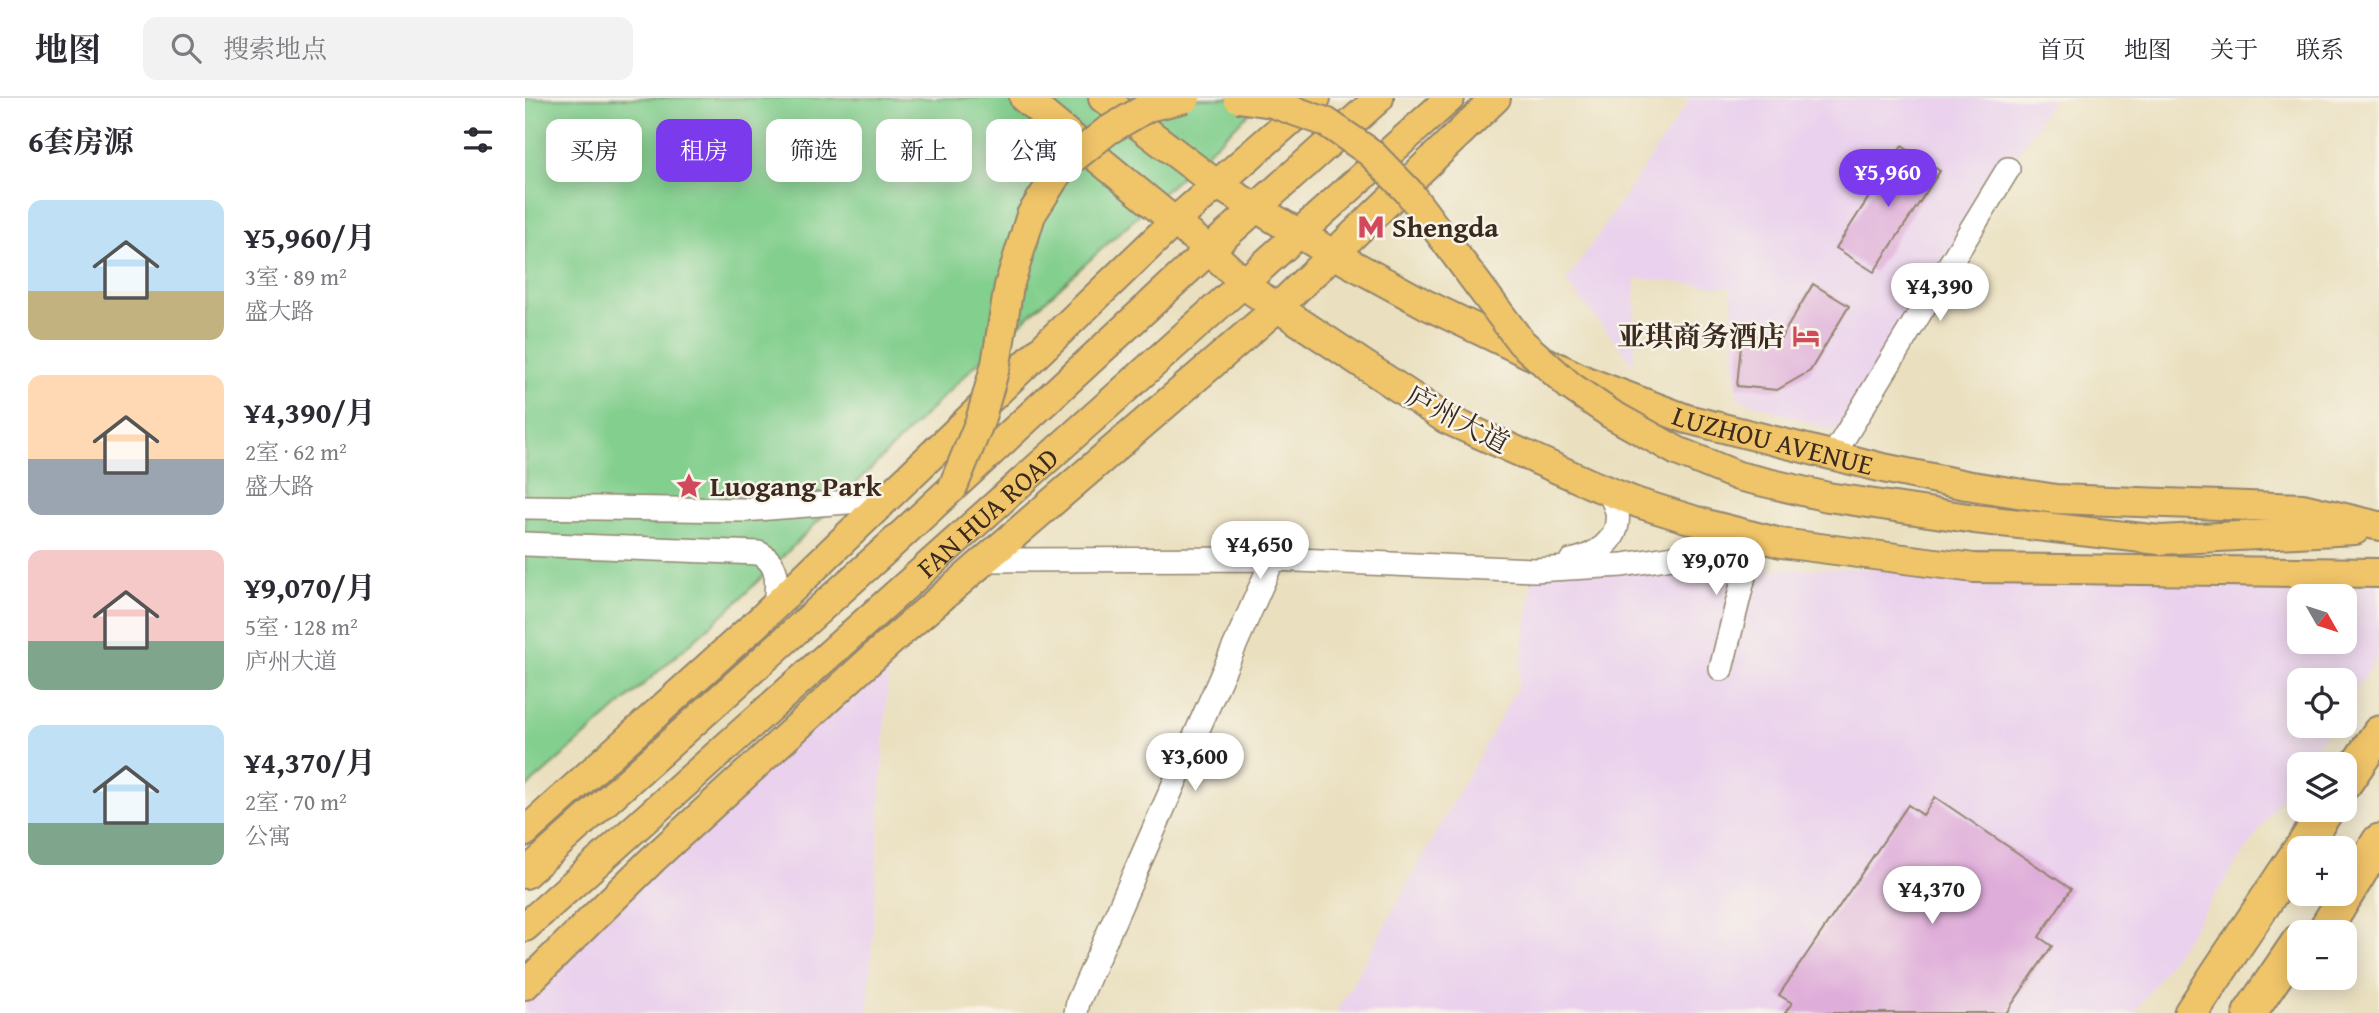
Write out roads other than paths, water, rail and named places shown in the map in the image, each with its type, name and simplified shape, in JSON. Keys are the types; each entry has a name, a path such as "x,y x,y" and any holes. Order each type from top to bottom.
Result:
{"highway":[{"path":"2357,765 2379,733"},
{"path":"2357,856 2379,824"},
{"path":"2331,920 2379,841"},
{"path":"2191,1013 2287,869"},
{"path":"2250,1013 2287,959"},
{"path":"2276,1013 2289,990"}],"main road":[{"name":"庐州大道","path":"1024,98 1209,250 1244,283 1446,419 1608,491 1754,536"},
{"path":"1103,98 1216,184"},
{"path":"952,489 980,421 996,365 1009,286 1031,215 1061,168 1107,131 1148,107 1186,98"},
{"path":"1238,98 1272,103 1326,122 1371,153 1408,191 1521,342 1570,386 1611,414 1677,451 1738,476 1828,497 1975,519 2160,540 2379,528"},
{"path":"525,832 775,606 1174,222 1316,98"},
{"name":"FAN HUA ROAD","path":"525,874 952,489 1209,250 1378,98"},
{"name":"FAN HUA ROAD","path":"525,927 1450,98"},
{"path":"525,985 653,859 890,642 1277,307 1496,98"},
{"name":"LUZHOU AVENUE","path":"1216,184 1333,254 1427,305 1586,382 1686,419 1883,468 1966,485 2056,499 2303,508 2379,528"},
{"path":"1754,536 1781,543 1974,568 2379,573"},
{"path":"525,965 653,859"}],"street":[{"path":"1834,454 2008,169"},
{"path":"1534,570 1591,556 1603,548 1615,533 1617,512 1608,491"},
{"path":"525,507 744,510 885,499"},
{"path":"986,560 1273,559 1534,570 1623,565 1723,549 1754,536"},
{"path":"1721,669 1754,536"},
{"path":"525,544 758,553 769,559 774,567 777,585 775,606"},
{"path":"1076,1013 1078,1002 1273,559"}],"place":[{"name":"Shengda","path":"1371,227"},
{"name":"亚琪商务酒店","path":"1806,336"},
{"name":"Luogang Park","path":"689,486"}]}
